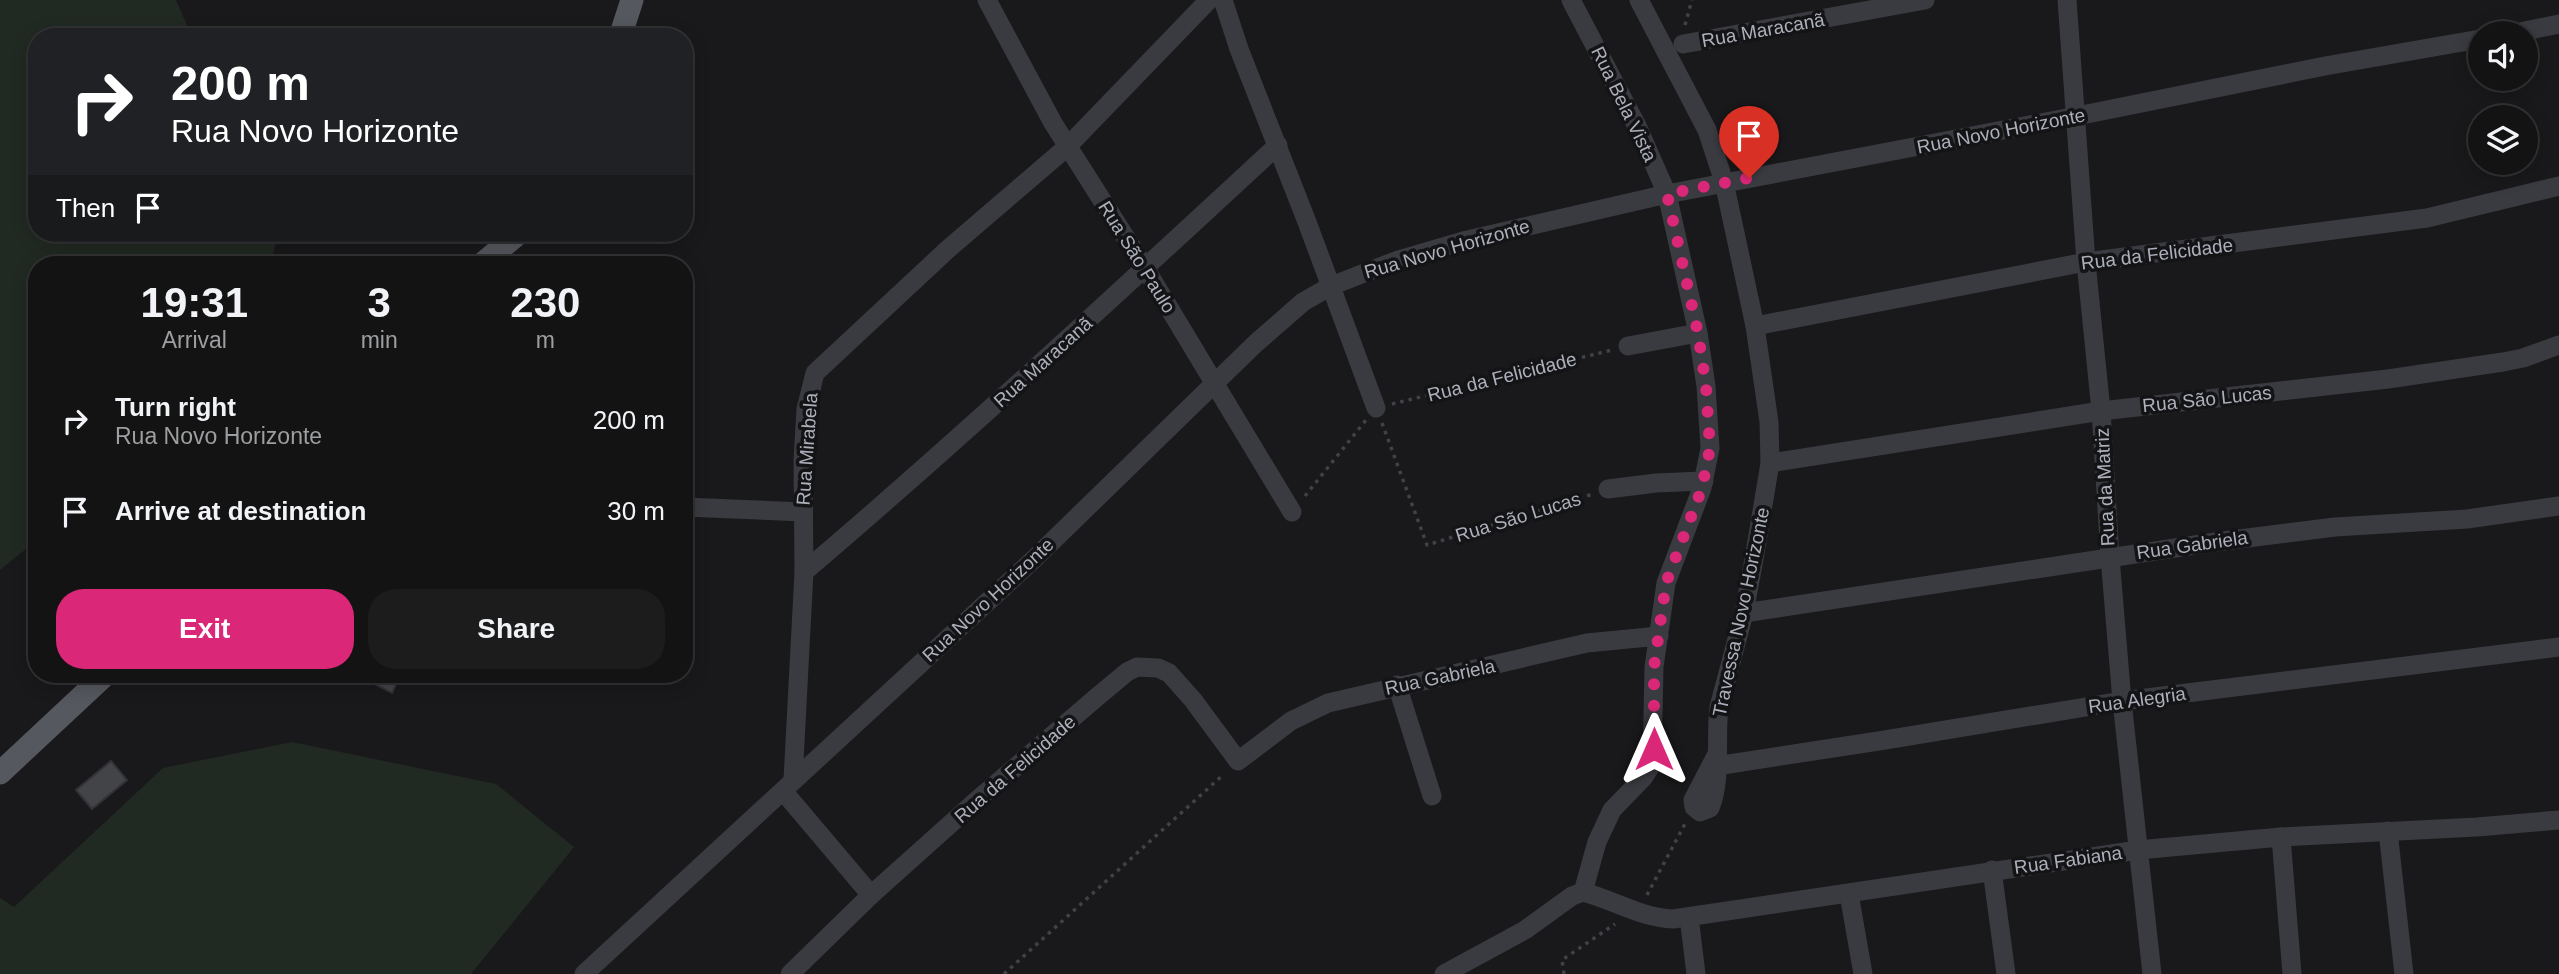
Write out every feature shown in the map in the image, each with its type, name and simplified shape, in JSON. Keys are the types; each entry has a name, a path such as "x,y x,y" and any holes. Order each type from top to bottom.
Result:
{"main road":[{"path":"623,28 632,0"},
{"path":"492,256 508,242"},
{"path":"0,773 96,683"}],"street":[{"name":"Rua São Paulo","path":"986,0 1067,147 1145,268 1292,512"},
{"name":"Rua Mirabela","path":"788,786 804,572 803,460 806,409 815,373 938,259 1067,147 1209,0"},
{"path":"1223,0 1239,49 1278,145 1376,408"},
{"name":"Rua Bela Vista","path":"1572,0 1632,116 1667,194 1698,333 1710,448 1704,481 1666,583 1654,667 1652,764 1643,778 1612,810 1597,842 1583,892"},
{"name":"Travessa Novo Horizonte","path":"1639,0 1707,130 1724,182 1755,326 1769,422 1770,463 1744,613 1721,693 1711,805 1702,812 1694,807"},
{"name":"Rua Maracanã","path":"1683,44 1925,0"},
{"name":"Rua da Matriz","path":"2067,0 2122,701 2152,974"},
{"path":"2538,28 2559,24"},
{"name":"Rua Novo Horizonte","path":"584,974 1034,559 1256,343 1303,302 1331,286 1398,260 1463,241 1667,194 2299,71 2468,42"},
{"name":"Rua Maracanã","path":"804,572 909,483 1278,145"},
{"name":"Rua da Felicidade","path":"1755,326 2086,262 2427,218 2559,186"},
{"path":"1628,346 1698,333"},
{"name":"Rua São Lucas","path":"1770,463 2101,411 2444,371 2524,358 2559,345"},
{"path":"1608,489 1704,481"},
{"name":"Rua Gabriela","path":"1744,613 2110,557 2335,527 2467,519 2559,506"},
{"path":"693,507 803,512"},
{"name":"Rua Gabriela","path":"1238,761 1267,737 1328,703 1587,643 1658,636"},
{"name":"Rua Alegria","path":"1716,761 1885,740 2122,701 2559,646"},
{"name":"Rua da Felicidade","path":"790,974 871,895 1097,697 1137,667 1158,668 1169,673 1193,700 1238,761"},
{"path":"1397,685 1432,796"},
{"path":"788,786 871,895"},
{"name":"Rua Fabiana","path":"1583,892 1663,918 1689,917 2138,850 2281,837 2559,820"},
{"path":"2388,831 2404,974"},
{"path":"2281,837 2292,974"},
{"path":"1992,870 2007,974"},
{"path":"1444,974 1525,929 1572,896 1583,892"},
{"path":"1849,894 1863,974"},
{"path":"1689,917 1696,974"}],"path":[{"name":"Rua da Felicidade","path":"1376,408 1628,346"},
{"path":"1292,512 1376,408"},
{"name":"Rua São Lucas","path":"1376,408 1427,545 1608,489"},
{"path":"1003,974 1238,761"},
{"path":"1564,974 1562,960 1636,911 1694,807"}],"shaded area":[{"path":"0,0 176,0 188,28 28,28 28,242 276,242 272,256 28,256 28,547 0,570"},
{"path":"292,742 496,784 574,847 471,974 0,974 0,898 14,907 163,768"}],"building":[{"path":"373,683 397,683 392,693"},
{"path":"111,761 127,780 92,809 76,790"}],"route":[{"path":"1654,749 1654,667 1666,583 1702,488 1710,448 1706,386 1698,333 1667,194 1749,178"}]}
